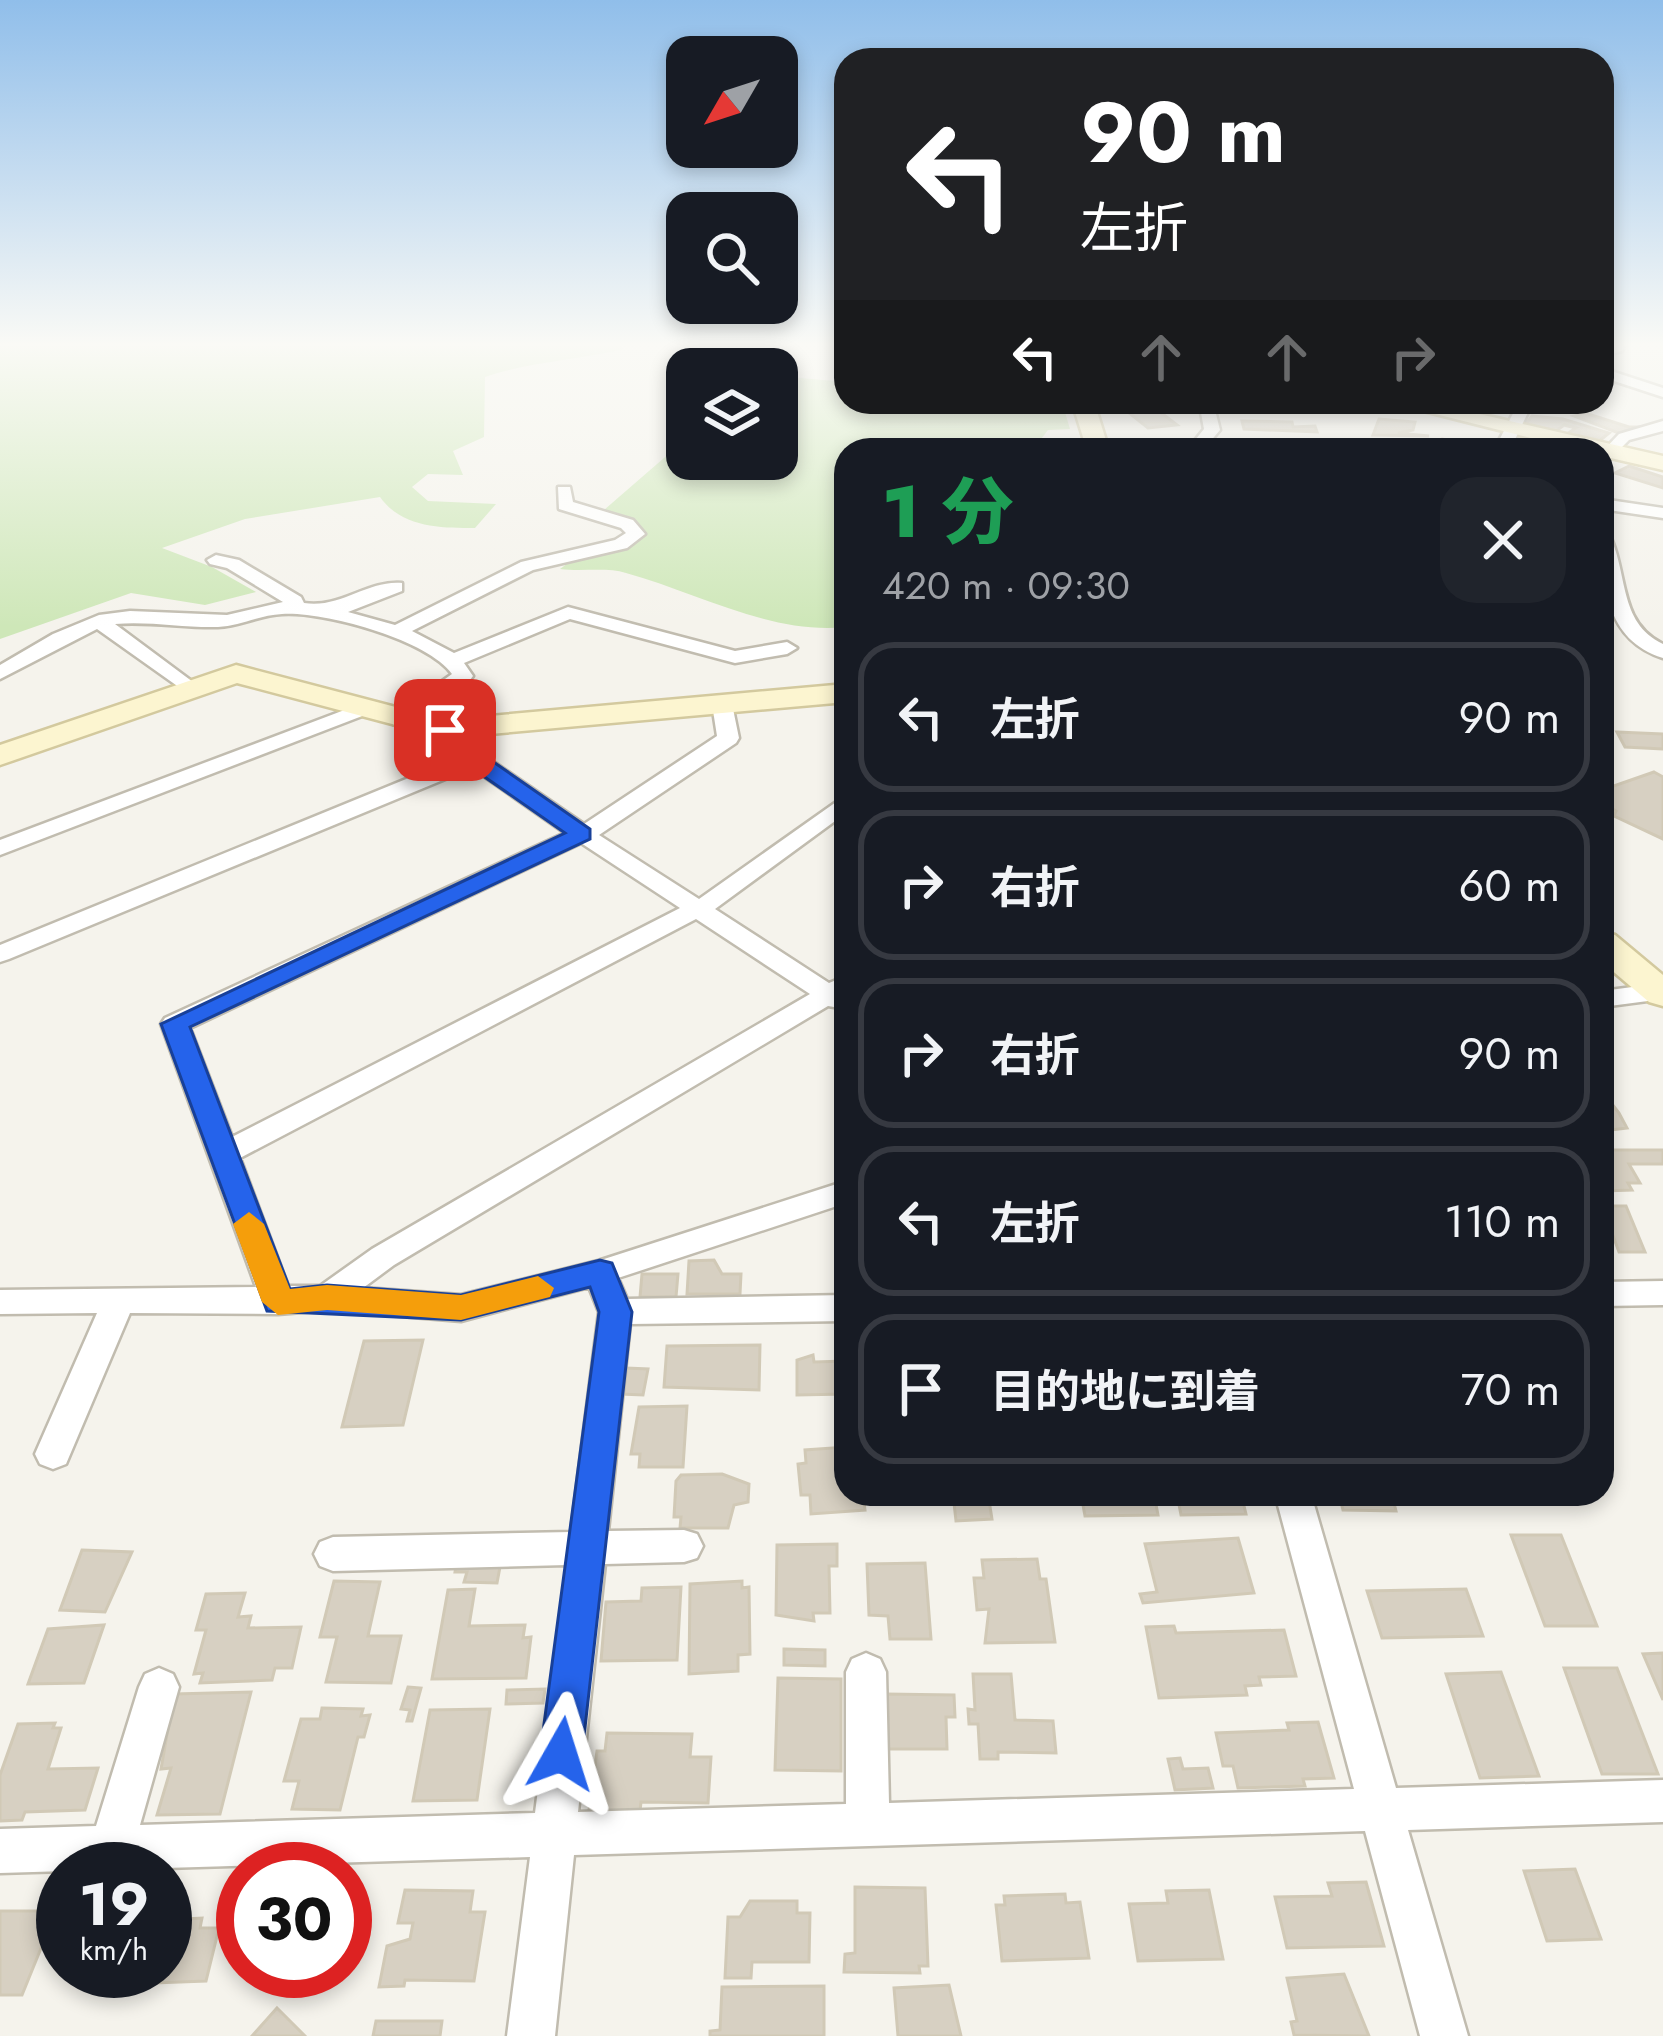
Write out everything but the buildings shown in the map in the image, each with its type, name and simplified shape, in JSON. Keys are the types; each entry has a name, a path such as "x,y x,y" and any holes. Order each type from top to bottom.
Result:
{"street":[{"path":"1614,452 1663,463"},
{"path":"395,632 527,566 621,544 636,534 627,524 565,505 564,491"},
{"path":"1614,510 1663,513"},
{"path":"216,560 233,564 294,601 295,608"},
{"path":"322,614 394,586"},
{"path":"1614,595 1630,635 1663,652"},
{"path":"0,673 99,621 124,616 227,621 295,608 395,632 444,649 455,660 463,676 400,720"},
{"path":"455,660 568,613 735,657 787,648"},
{"path":"99,621 190,689"},
{"path":"0,756 190,689 249,674 445,730 834,694"},
{"path":"278,1302 175,1024 582,834 728,738 722,704"},
{"path":"0,848 363,709"},
{"path":"445,730 474,759 582,834 834,991"},
{"path":"0,954 474,759"},
{"path":"223,1154 698,910 834,811"},
{"path":"1614,953 1662,992"},
{"path":"1614,998 1662,992"},
{"path":"327,1298 383,1257 834,998"},
{"path":"0,1302 327,1298 461,1308 600,1272 834,1196"},
{"path":"531,2036 615,1312 600,1272"},
{"path":"1614,1294 1663,1293"},
{"path":"53,1454 118,1302"},
{"path":"615,1312 834,1308"},
{"path":"1296,1506 1444,2036"},
{"path":"333,1554 684,1546"},
{"path":"866,1672 868,1824"},
{"path":"114,1842 159,1687"},
{"path":"192,1847 1663,1801"},
{"path":"0,1851 36,1851"}],"green space":[{"path":"0,437 484,437 453,451 463,475 428,474 412,487 428,501 496,504 475,528 411,520 380,497 245,519 162,548 212,567 256,592 205,605 131,593 0,639"},
{"path":"798,437 1043,437 834,438 834,627 762,618 619,571 560,569 579,555 646,533 604,510 666,456 666,480 798,480"}],"slow traffic":[{"path":"249,1224 278,1302 327,1298 461,1308 538,1288"}],"route":[{"path":"445,730 474,759 582,834 175,1024 278,1302 327,1298 461,1308 600,1272 615,1312 561,1754"}]}
